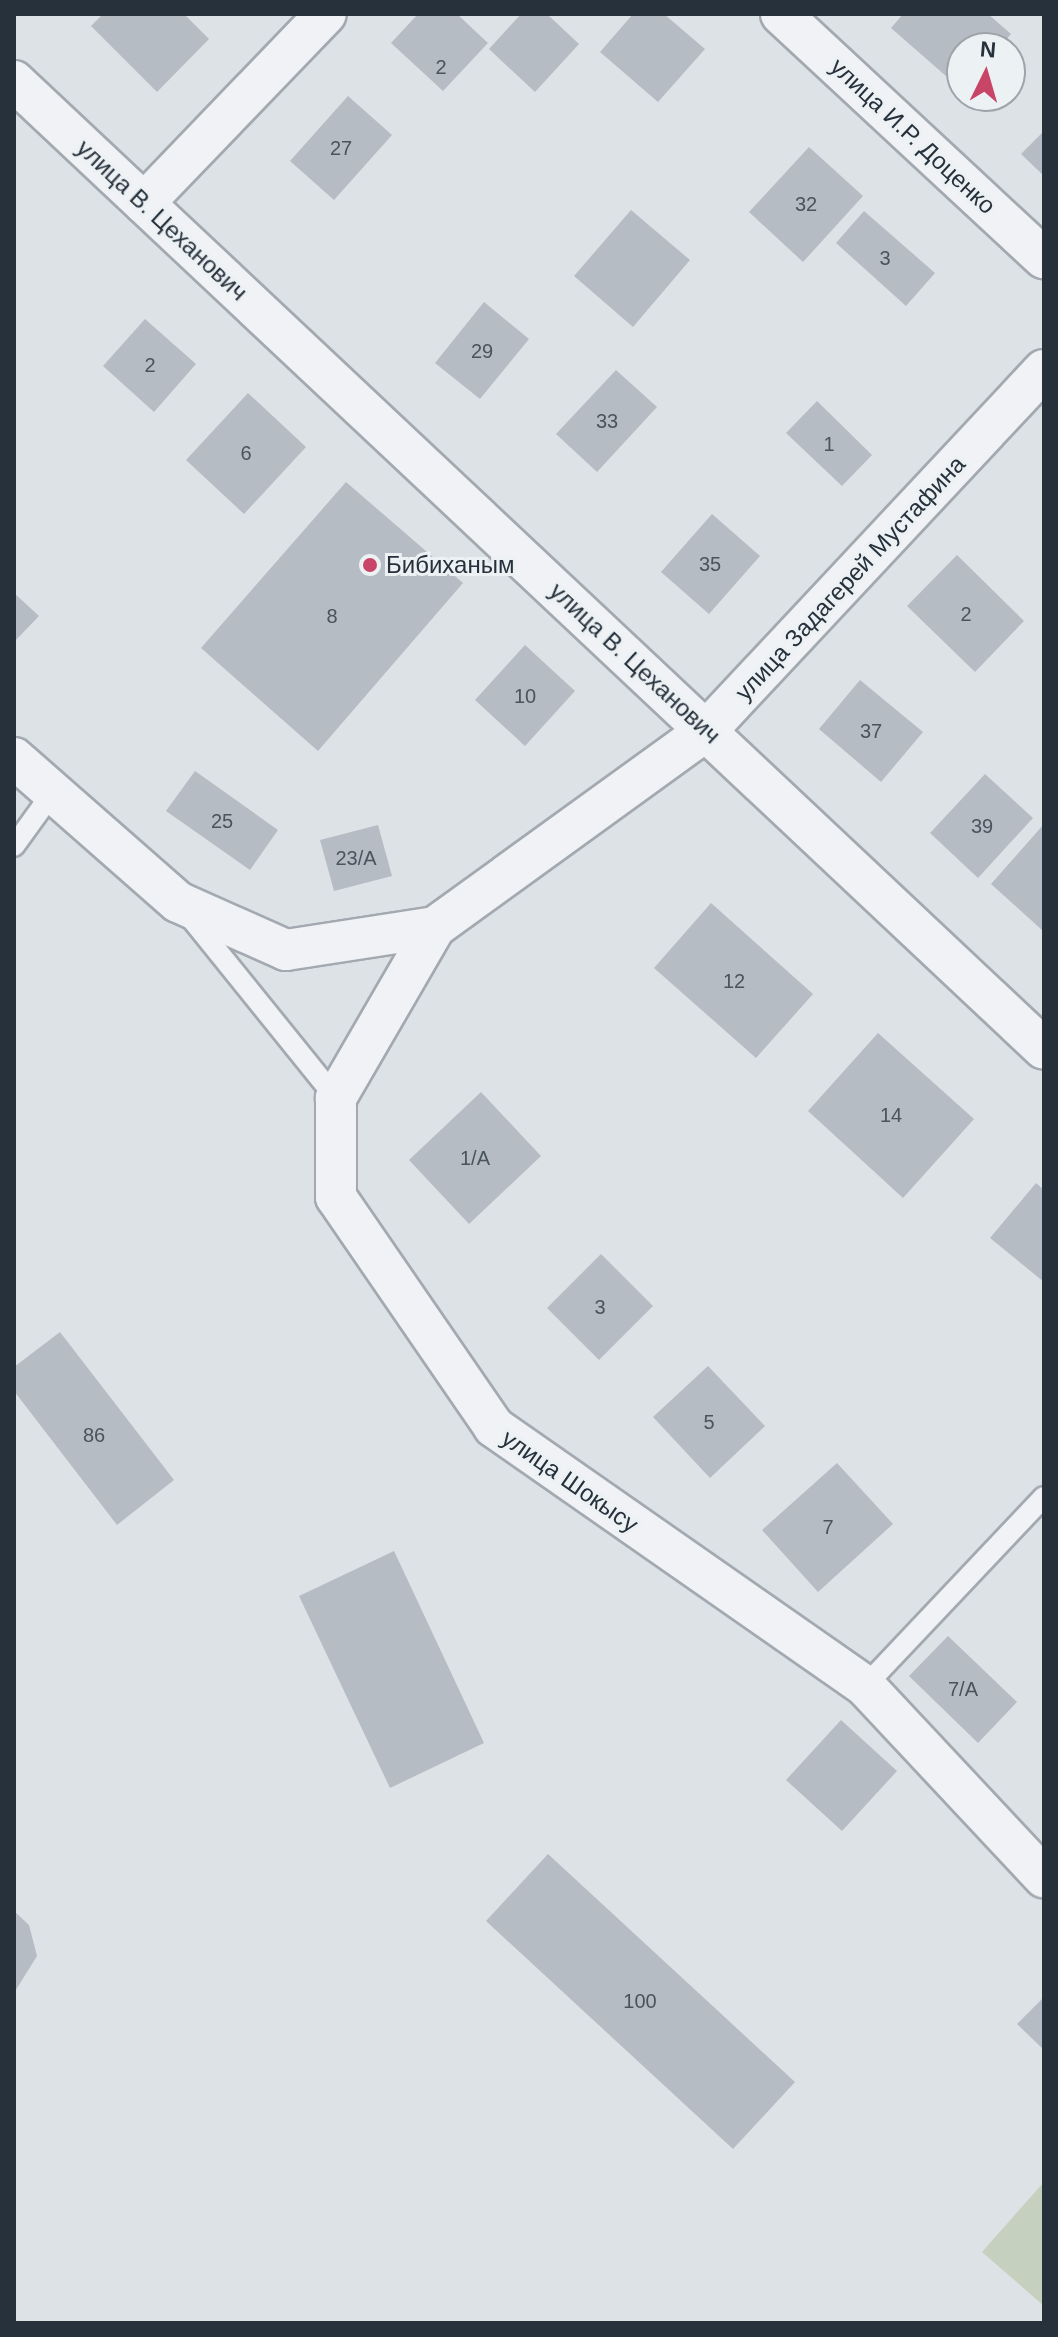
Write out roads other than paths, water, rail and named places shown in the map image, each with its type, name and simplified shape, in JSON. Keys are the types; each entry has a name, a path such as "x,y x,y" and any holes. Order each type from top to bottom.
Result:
{"street":[{"path":"144,203 326,14"},
{"name":"улица И.Р. Доценко","path":"781,14 1044,258"},
{"name":"улица В. Цеханович","path":"14,81 1044,1049"},
{"name":"улица Задагерей Мустафина","path":"14,758 178,902 286,950 435,927 707,730 1044,370"},
{"path":"336,1098 435,927"},
{"name":"улица Шокысу","path":"336,1098 336,1197 494,1427 865,1686 1044,1877"}],"lane":[{"path":"14,846 53,792"},
{"path":"178,902 336,1098"},
{"path":"865,1686 1044,1497"}],"place":[{"name":"Бибиханым","path":"370,565"}]}
